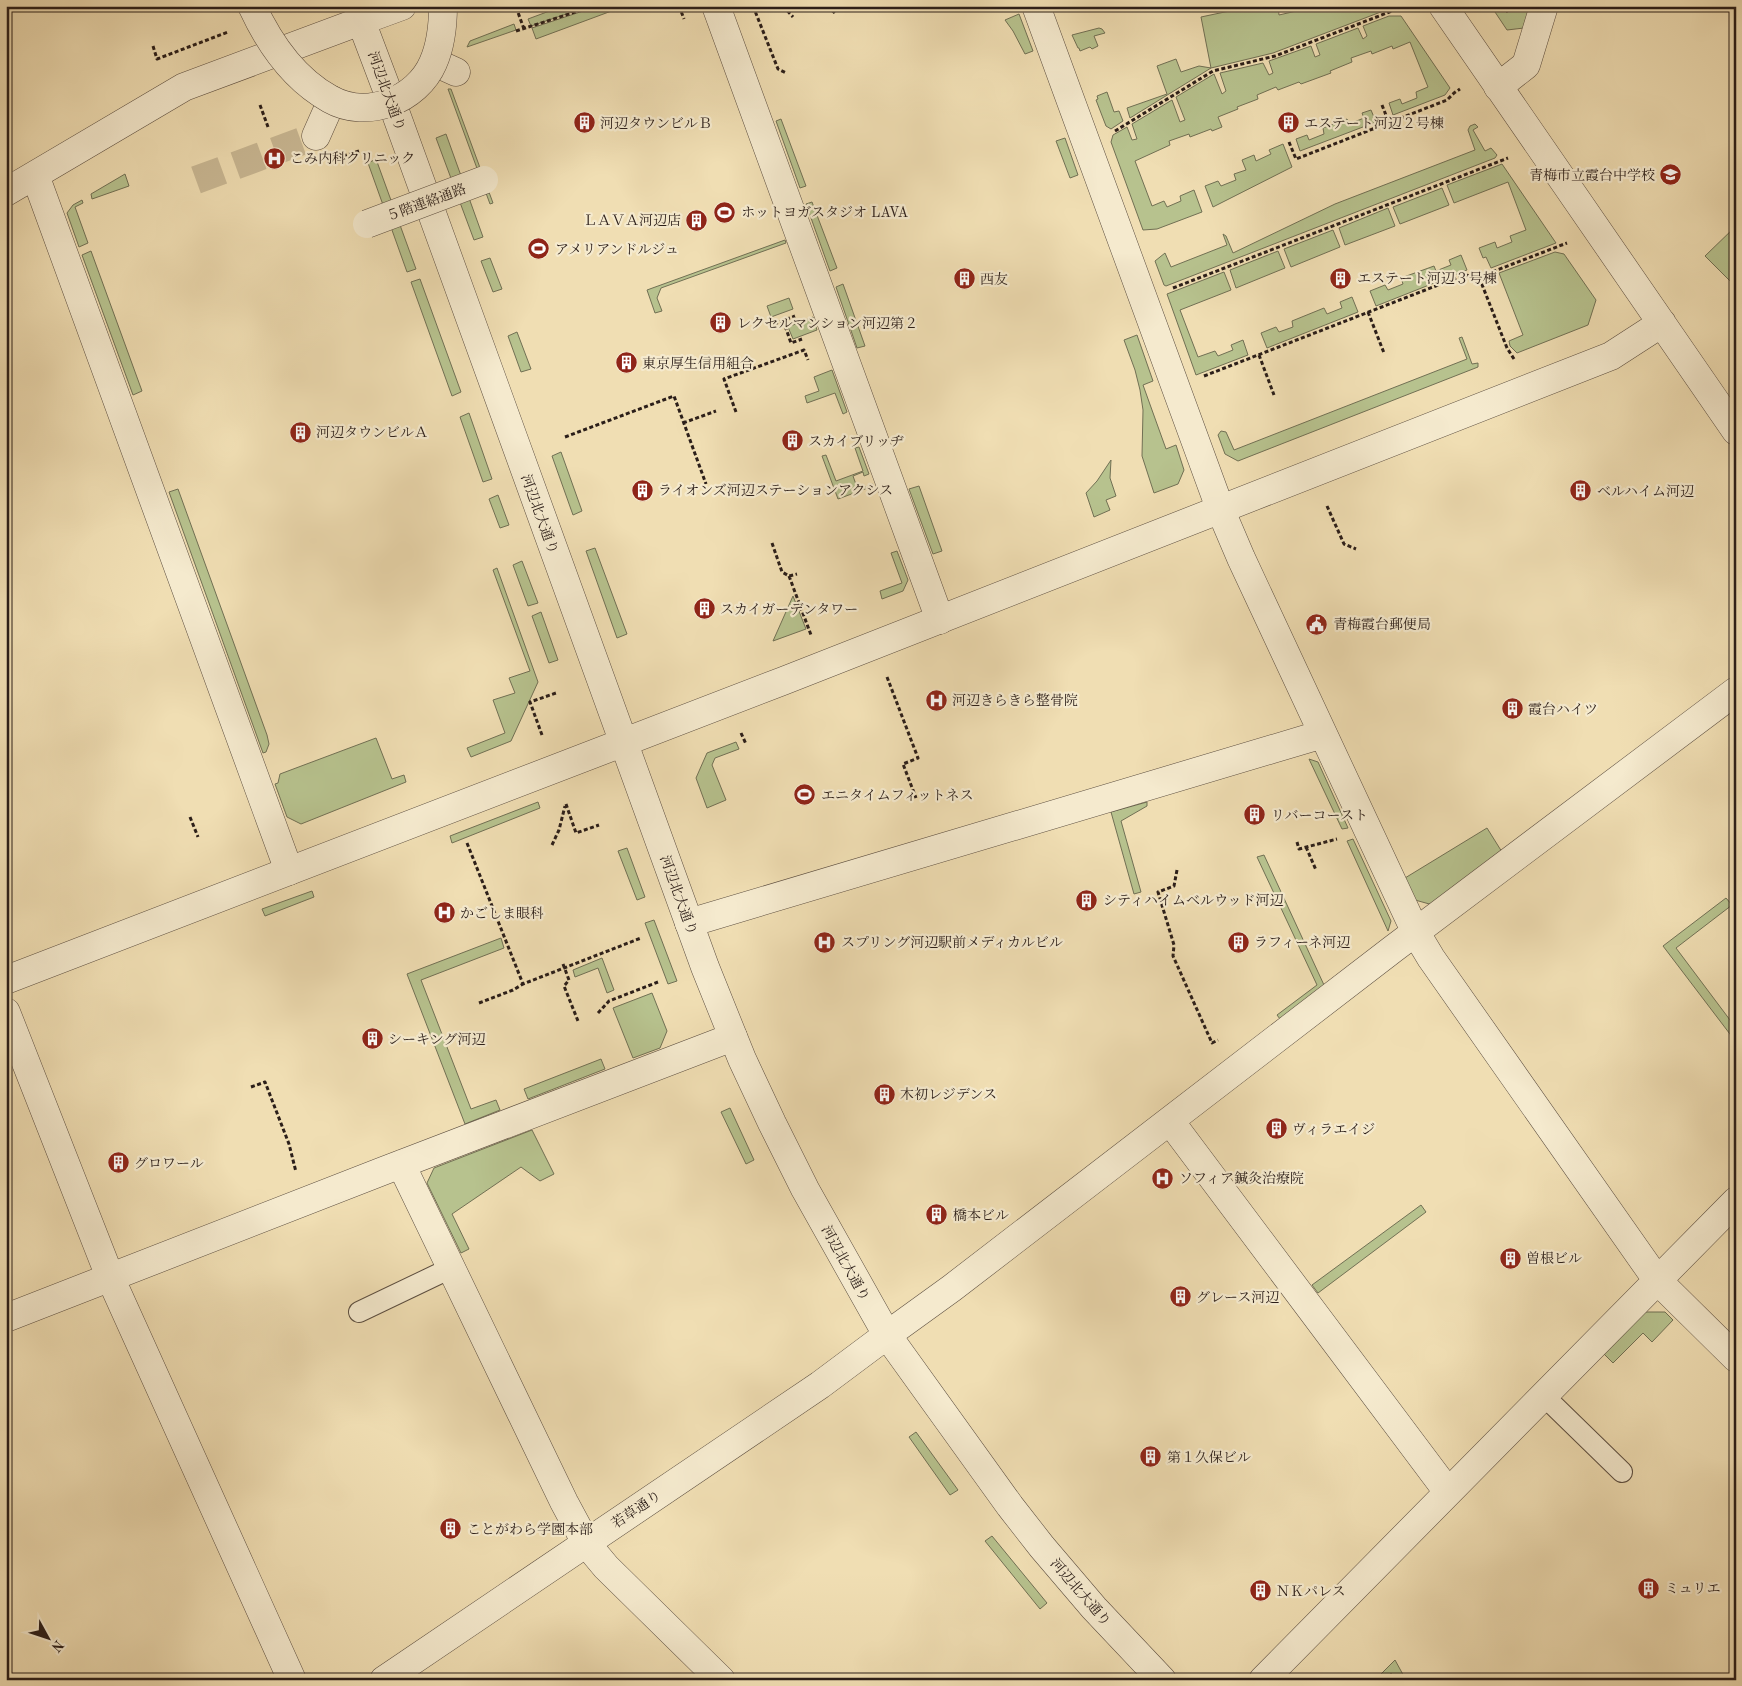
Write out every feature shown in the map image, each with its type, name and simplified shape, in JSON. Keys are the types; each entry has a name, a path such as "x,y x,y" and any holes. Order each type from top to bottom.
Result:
{"street":[{"path":"252,6 268,38 282,57 315,90 332,100 352,106 371,107 389,103 409,94 424,79 445,66 440,44 443,6"},
{"path":"6,192 184,87 355,11 402,6"},
{"path":"716,6 940,620"},
{"path":"1036,6 1221,511 1241,558 1416,933 1431,958 1657,1280 1736,1358"},
{"path":"1442,6 1736,431"},
{"path":"1498,87 1526,65 1544,6"},
{"name":"河辺北大通り","path":"355,11 392,103 690,923 733,1036 772,1123 804,1189 887,1335 1010,1506 1042,1547 1094,1608 1162,1680"},
{"path":"316,136 332,100"},
{"path":"35,175 288,871"},
{"name":"５階連絡通路","path":"367,224 484,180"},
{"path":"6,980 1221,511 1511,394 1611,356 1662,324"},
{"name":"若草通り","path":"384,1680 820,1384 952,1288 1736,691"},
{"path":"690,923 1323,734"},
{"path":"6,1012 110,1277 292,1680"},
{"path":"6,1318 733,1036"},
{"path":"1170,1121 1448,1492"},
{"path":"401,1164 564,1502 586,1543 616,1576 721,1680"},
{"path":"1263,1680 1736,1201"}],"lane":[{"path":"359,1312 451,1268"},
{"path":"1543,1395 1622,1472"}],"path":[{"path":"516,31 594,6"},
{"path":"753,6 778,69 786,72"},
{"path":"783,6 793,17"},
{"path":"827,6 835,13"},
{"path":"1110,133 1213,71 1275,56 1392,11 1399,6"},
{"path":"516,7 524,29"},
{"path":"153,46 157,59 233,31"},
{"path":"1289,142 1296,159 1447,100 1460,88"},
{"path":"260,105 268,127"},
{"path":"1382,105 1389,123"},
{"path":"343,156 359,151"},
{"path":"1166,291 1508,158"},
{"path":"1198,378 1464,275 1479,277 1567,243"},
{"path":"1479,277 1506,348 1512,354 1515,362"},
{"path":"1368,312 1384,353"},
{"path":"783,320 791,343"},
{"path":"736,412 724,379 804,350 808,360"},
{"path":"1259,355 1274,395"},
{"path":"564,437 674,396 706,484"},
{"path":"684,424 716,411"},
{"path":"1327,506 1344,544 1356,549"},
{"path":"772,543 782,572 789,576 811,635"},
{"path":"789,576 797,574"},
{"path":"887,677 918,758 903,764 916,798"},
{"path":"542,735 530,702 556,693"},
{"path":"741,734 746,744"},
{"path":"552,845 559,830 566,804 576,833 599,825"},
{"path":"190,817 198,838"},
{"path":"1297,842 1299,849 1367,830"},
{"path":"467,843 523,984"},
{"path":"1306,847 1316,870"},
{"path":"1177,870 1174,886 1158,892 1174,945 1173,956 1212,1043"},
{"path":"479,1003 513,990 564,966 642,938"},
{"path":"606,947 608,951"},
{"path":"564,966 569,980 564,986 578,1021"},
{"path":"598,1013 609,1001 658,982"},
{"path":"251,1087 265,1082 289,1144 296,1172"}],"green space":[{"path":"563,6 590,6 531,26 528,19"},
{"path":"598,6 625,6 536,39 532,28"},
{"path":"1253,6 1278,6 1279,15 1318,6 1388,6 1386,10 1273,53 1211,68 1201,17"},
{"path":"1491,6 1530,6 1524,28 1507,30"},
{"path":"1019,14 1033,51 1025,54 1005,20"},
{"path":"1389,16 1401,16 1450,88 1445,95 1393,115 1389,103 1400,99 1402,104 1417,98 1416,92 1428,87 1410,42 1393,49 1392,46 1372,54 1371,51 1351,58 1352,62 1330,71 1331,73 1278,90 1276,87 1257,95 1258,99 1218,117 1222,127 1190,137 1189,134 1169,141 1170,145 1135,161 1152,206 1164,201 1167,207 1181,201 1180,196 1194,190 1202,212 1157,229 1143,230 1111,142 1113,135 1127,127 1132,140 1137,139 1132,124 1172,100 1180,122 1185,120 1176,97 1214,74 1222,94 1226,91 1220,73 1263,63 1269,75 1273,73 1269,61 1311,46 1315,57 1320,55 1316,44 1358,28 1363,39 1367,36 1363,26"},
{"path":"514,24 516,30 467,47 470,41"},
{"path":"1099,28 1105,33 1094,36 1098,46 1080,51 1072,35"},
{"path":"1176,59 1181,72 1199,66 1211,68 1130,118 1127,108 1167,94 1157,66"},
{"path":"448,89 451,89 493,203 490,204"},
{"path":"1107,92 1114,112 1119,111 1123,121 1111,129 1106,126 1096,100 1098,99 1097,96"},
{"path":"1371,110 1376,122 1300,151 1296,139 1307,135 1309,140 1324,134 1323,128 1347,119 1349,124 1364,118 1362,113"},
{"path":"781,119 806,186 800,188 776,121"},
{"path":"1475,124 1478,127 1473,130 1485,151 1491,148 1497,155 1495,158 1166,286 1164,285 1155,261 1165,253 1171,267 1227,245 1223,234 1226,236 1233,253 1335,204 1475,150 1468,130 1470,126"},
{"path":"446,134 483,237 474,240 436,138"},
{"path":"1065,138 1078,175 1070,178 1056,141"},
{"path":"1283,144 1292,167 1213,207 1205,186 1218,181 1221,186 1236,180 1234,174 1246,170 1242,160 1254,155 1256,161 1271,154 1269,150"},
{"path":"376,159 416,269 407,272 368,163"},
{"path":"1502,164 1556,243 1491,268 1486,257 1483,258 1479,248 1495,242 1497,248 1512,242 1510,236 1526,230 1508,182 1454,203 1447,185"},
{"path":"125,174 129,186 92,199 91,194"},
{"path":"1442,188 1449,205 1400,224 1393,207"},
{"path":"82,200 83,203 75,207 88,243 79,247 67,213 73,205"},
{"path":"812,202 837,268 830,271 806,204"},
{"path":"1388,208 1395,226 1345,245 1339,228"},
{"path":"1736,226 1736,287 1705,256"},
{"path":"1333,230 1340,247 1291,267 1284,249"},
{"path":"785,240 786,243 661,288 657,298 662,311 655,313 647,290"},
{"path":"91,251 142,391 133,395 82,255"},
{"path":"1278,251 1285,268 1236,288 1230,270"},
{"path":"1555,252 1564,254 1596,300 1588,325 1517,353 1510,346 1509,341 1523,335 1499,273"},
{"path":"1461,255 1467,270 1376,306 1370,291 1385,285 1388,290 1403,284 1401,278 1434,266 1436,271 1451,265 1449,260"},
{"path":"490,258 502,289 493,292 481,261"},
{"path":"1224,272 1231,290 1180,310 1198,357 1215,351 1218,356 1233,350 1231,345 1243,340 1248,355 1196,375 1167,294"},
{"path":"420,279 461,392 452,396 411,282"},
{"path":"843,284 865,346 857,348 836,287"},
{"path":"1352,297 1358,312 1267,348 1261,333 1276,327 1279,332 1293,327 1292,321 1324,308 1327,314 1342,308 1340,302"},
{"path":"789,298 793,309 771,317 767,306"},
{"path":"813,317 817,330 793,339 788,327"},
{"path":"517,332 531,369 521,372 508,336"},
{"path":"1137,335 1153,381 1143,385 1166,449 1176,445 1184,470 1178,484 1154,493 1142,456 1143,410 1140,390 1124,340"},
{"path":"1462,337 1472,364 1478,363 1478,367 1238,461 1225,454 1218,435 1221,431 1226,432 1234,450 1467,359 1459,338"},
{"path":"832,370 847,412 843,414 835,393 807,403 805,396 819,391 814,377"},
{"path":"469,413 492,479 483,482 460,417"},
{"path":"859,447 869,474 864,476 863,472 853,476 858,490 873,484 873,486 838,499 822,456 826,455 836,481 863,471 855,448"},
{"path":"561,452 582,511 573,515 552,456"},
{"path":"1111,460 1110,478 1116,496 1106,500 1110,510 1094,517 1086,493 1097,481"},
{"path":"919,486 942,551 933,554 909,489"},
{"path":"178,489 267,735 269,744 266,752 263,753 169,492"},
{"path":"498,495 509,525 500,528 489,499"},
{"path":"595,548 627,634 617,638 586,551"},
{"path":"897,551 908,580 903,591 882,599 880,591 902,583 891,553"},
{"path":"522,561 538,603 528,606 513,565"},
{"path":"497,568 538,682 511,741 471,757 467,748 505,733 493,700 515,693 509,678 530,671 493,570"},
{"path":"793,596 806,629 773,641"},
{"path":"541,612 558,660 549,663 532,616"},
{"path":"376,738 392,779 404,775 406,782 301,824 287,817 275,784 278,783 280,774"},
{"path":"736,742 739,749 715,758 712,765 726,800 707,808 696,778 707,753"},
{"path":"1309,759 1318,762 1348,828 1342,829"},
{"path":"538,802 540,808 452,843 450,836"},
{"path":"1147,802 1147,806 1121,821 1141,892 1134,894 1111,812"},
{"path":"1487,828 1502,852 1433,905 1415,900 1405,878"},
{"path":"1353,839 1391,921 1388,931 1347,841"},
{"path":"627,848 645,897 637,900 618,851"},
{"path":"1264,855 1324,985 1280,1019 1277,1015 1317,985 1257,857"},
{"path":"312,891 314,897 265,916 262,909"},
{"path":"1726,898 1732,905 1676,948 1736,1028 1736,1042 1663,946"},
{"path":"654,920 677,981 668,984 645,923"},
{"path":"501,938 504,948 421,980 471,1109 496,1100 500,1110 465,1124 407,974"},
{"path":"602,958 614,990 607,993 598,968 575,977 573,970"},
{"path":"652,993 667,1031 660,1048 633,1058 613,1008"},
{"path":"601,1059 605,1069 528,1099 524,1089"},
{"path":"730,1108 754,1160 746,1164 721,1112"},
{"path":"532,1130 554,1174 540,1181 521,1167 452,1214 469,1249 461,1253 427,1183 434,1168"},
{"path":"1421,1205 1426,1212 1318,1293 1312,1285"},
{"path":"1646,1312 1665,1312 1673,1320 1652,1342 1643,1333 1613,1363 1604,1354"},
{"path":"916,1432 958,1490 950,1495 909,1437"},
{"path":"992,1536 1047,1603 1040,1609 985,1541"},
{"path":"1395,1660 1406,1680 1398,1680 1391,1673 1385,1680 1375,1680"}],"tunnel":[{"path":"196,180 316,136"}],"place":[{"name":"河辺タウンビルＢ","path":"584,123"},
{"name":"エステート河辺２号棟","path":"1288,123"},
{"name":"こみ内科クリニック","path":"274,158"},
{"name":"青梅市立霞台中学校","path":"1671,175"},
{"name":"ホットヨガスタジオ LAVA","path":"725,212"},
{"name":"ＬＡＶＡ河辺店","path":"697,220"},
{"name":"アメリアンドルジュ","path":"539,249"},
{"name":"エステート河辺３号棟","path":"1341,278"},
{"name":"西友","path":"964,279"},
{"name":"レクセルマンション河辺第２","path":"721,323"},
{"name":"東京厚生信用組合","path":"626,363"},
{"name":"河辺タウンビルＡ","path":"300,432"},
{"name":"スカイブリッヂ","path":"792,441"},
{"name":"ライオンズ河辺ステーションアクシス","path":"642,490"},
{"name":"ベルハイム河辺","path":"1581,491"},
{"name":"スカイガーデンタワー","path":"704,609"},
{"name":"青梅霞台郵便局","path":"1317,624"},
{"name":"河辺きらきら整骨院","path":"936,700"},
{"name":"霞台ハイツ","path":"1512,709"},
{"name":"エニタイムフィットネス","path":"805,795"},
{"name":"リバーコースト","path":"1255,815"},
{"name":"シティハイムベルウッド河辺","path":"1087,900"},
{"name":"かごしま眼科","path":"444,913"},
{"name":"スプリング河辺駅前メディカルビル","path":"825,942"},
{"name":"ラフィーネ河辺","path":"1238,942"},
{"name":"シーキング河辺","path":"372,1039"},
{"name":"木初レジデンス","path":"884,1094"},
{"name":"ヴィラエイジ","path":"1276,1129"},
{"name":"グロワール","path":"118,1163"},
{"name":"ソフィア鍼灸治療院","path":"1163,1178"},
{"name":"橋本ビル","path":"937,1215"},
{"name":"曽根ビル","path":"1510,1258"},
{"name":"グレース河辺","path":"1180,1297"},
{"name":"第１久保ビル","path":"1151,1457"},
{"name":"ことがわら学園本部","path":"451,1529"},
{"name":"ミュリエ","path":"1649,1588"},
{"name":"ＮＫパレス","path":"1260,1591"}]}
